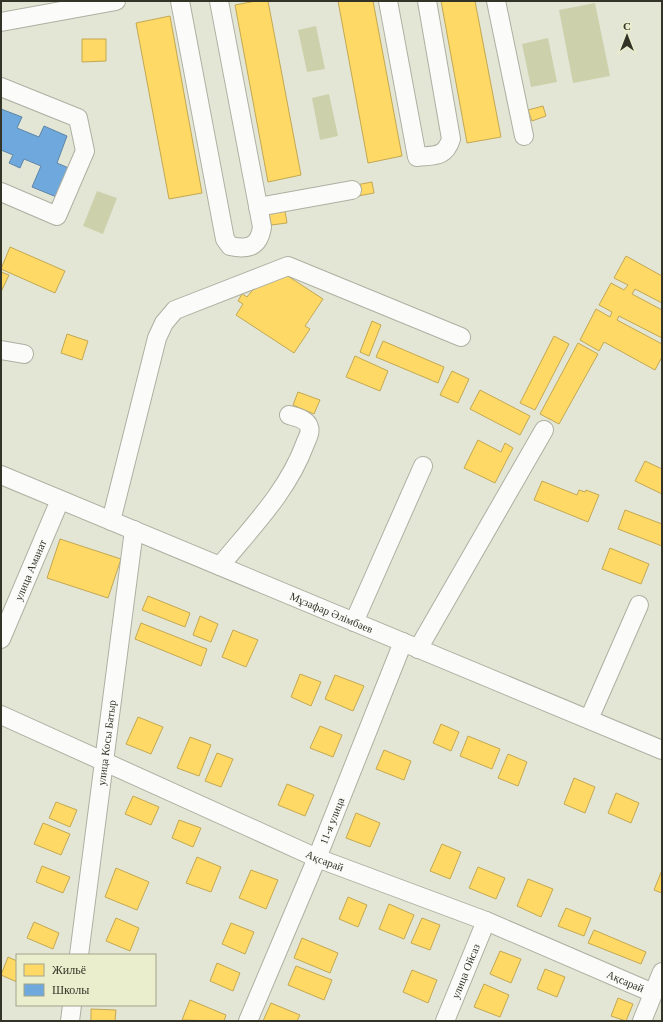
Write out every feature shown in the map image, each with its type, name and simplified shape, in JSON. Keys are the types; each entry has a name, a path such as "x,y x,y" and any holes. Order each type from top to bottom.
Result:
{"street":[{"path":"1,22 116,1"},
{"path":"180,1 225,239 230,246 239,248 254,245 260,238 262,228 219,1"},
{"path":"388,1 417,157 441,154 448,148 451,139 427,1"},
{"path":"496,1 524,136"},
{"path":"1,87 78,118 85,151 57,216 1,192"},
{"path":"258,207 352,190"},
{"path":"111,521 157,338 164,323 174,310 288,266 461,337"},
{"path":"1,350 24,354"},
{"path":"220,566 289,480 299,462 310,427 306,422 289,415"},
{"name":"11-я улица","path":"248,1021 317,858 410,646 544,430"},
{"path":"354,622 424,466"},
{"name":"Мұзафар Әлімбаев","path":"1,475 662,750"},
{"name":"улица Аманат","path":"1,639 60,500"},
{"name":"улица Косы Батыр","path":"79,954 134,530"},
{"path":"588,720 639,605"},
{"name":"Ақсарай","path":"1,715 104,763 317,858 486,922 653,993"},
{"name":"улица Ойсаз","path":"445,1021 486,922"},
{"path":"642,1021 662,972"},
{"path":"70,1021 72,1006"}],"green space":[{"path":"595,3 610,76 573,83 559,10"},
{"path":"316,26 325,69 307,72 298,30"},
{"path":"548,38 557,82 531,87 522,44"},
{"path":"329,94 338,136 320,140 312,98"},
{"path":"97,191 117,198 103,234 83,226"}],"building: Жильё":[{"path":"256,1 268,1 301,175 268,182 235,5"},
{"path":"338,1 373,1 402,156 368,163"},
{"path":"441,1 475,1 501,137 467,143"},
{"path":"170,16 202,193 169,199 136,23"},
{"path":"82,39 106,39 106,61 82,62"},
{"path":"543,106 546,116 532,121 528,110"},
{"path":"372,182 374,193 358,196 356,185"},
{"path":"285,211 287,223 271,225 269,213"},
{"path":"10,247 65,271 55,293 1,269"},
{"path":"626,256 662,276 662,303 635,289 632,294 662,310 662,338 619,316 617,320 662,344 662,357 655,370 604,342 599,351 580,340 596,309 610,317 612,312 599,305 611,283 624,290 628,285 614,278"},
{"path":"280,271 323,299 305,326 310,329 294,353 236,315 243,304 238,301 242,294 247,297 255,287"},
{"path":"1,272 9,275 1,292"},
{"path":"372,321 381,325 369,356 360,352"},
{"path":"67,334 88,341 82,360 61,353"},
{"path":"554,336 569,344 535,410 520,403"},
{"path":"383,341 444,367 438,383 376,357"},
{"path":"578,343 598,354 559,424 540,414"},
{"path":"355,356 388,371 380,391 346,377"},
{"path":"452,371 469,379 458,403 440,395"},
{"path":"480,390 530,416 520,435 470,409"},
{"path":"298,392 320,400 314,414 293,405"},
{"path":"478,440 501,452 505,443 513,448 495,483 464,468"},
{"path":"645,461 662,469 662,494 635,481"},
{"path":"542,481 577,495 579,490 585,492 586,490 599,495 588,522 534,500"},
{"path":"625,510 662,524 662,546 618,529"},
{"path":"60,539 121,559 108,598 47,578"},
{"path":"610,548 649,564 641,584 602,569"},
{"path":"148,596 190,613 185,627 142,610"},
{"path":"200,616 218,624 211,642 193,635"},
{"path":"141,623 207,649 201,666 135,639"},
{"path":"233,630 258,640 246,667 222,657"},
{"path":"300,674 321,682 311,706 291,697"},
{"path":"335,675 364,686 353,711 325,699"},
{"path":"138,717 163,727 151,754 126,744"},
{"path":"441,724 459,732 451,751 433,743"},
{"path":"320,726 342,735 333,757 310,748"},
{"path":"468,736 500,749 492,769 460,756"},
{"path":"190,737 211,745 199,776 177,768"},
{"path":"384,750 411,761 404,780 376,769"},
{"path":"217,753 233,759 221,787 205,781"},
{"path":"508,754 527,762 518,786 498,778"},
{"path":"574,778 595,787 585,813 564,804"},
{"path":"287,784 314,795 305,816 278,805"},
{"path":"616,793 639,803 631,823 608,813"},
{"path":"133,796 159,807 151,825 125,814"},
{"path":"56,802 77,810 70,827 49,818"},
{"path":"356,813 380,823 370,847 346,838"},
{"path":"179,820 201,828 193,847 172,838"},
{"path":"43,823 70,834 61,855 34,844"},
{"path":"442,844 461,852 450,879 430,871"},
{"path":"197,857 221,867 211,892 186,883"},
{"path":"42,866 70,877 63,893 36,882"},
{"path":"478,867 505,878 496,899 469,888"},
{"path":"116,868 149,882 137,910 105,897"},
{"path":"251,870 278,880 266,909 239,898"},
{"path":"662,870 662,893 654,890"},
{"path":"528,879 553,889 541,917 517,906"},
{"path":"348,897 367,905 358,927 339,919"},
{"path":"389,904 414,915 404,939 379,929"},
{"path":"566,908 591,918 584,936 558,926"},
{"path":"116,918 139,928 130,951 106,941"},
{"path":"422,918 440,925 430,950 411,943"},
{"path":"34,922 59,933 53,949 27,938"},
{"path":"231,923 254,932 245,954 222,944"},
{"path":"594,930 646,952 641,964 588,943"},
{"path":"302,938 338,953 330,973 294,958"},
{"path":"500,951 521,959 511,983 490,974"},
{"path":"8,957 16,961 16,982 1,975"},
{"path":"217,963 240,973 233,991 210,981"},
{"path":"296,966 332,980 324,1000 288,985"},
{"path":"545,969 565,977 557,997 537,989"},
{"path":"412,970 437,980 428,1003 403,992"},
{"path":"484,984 509,995 500,1017 474,1007"},
{"path":"618,998 633,1004 626,1021 611,1016"},
{"path":"190,1000 226,1015 224,1021 182,1020"},
{"path":"271,1003 300,1015 297,1021 263,1021"},
{"path":"91,1009 116,1010 115,1021 91,1021"}],"building: Школы":[{"path":"1,109 22,117 17,128 39,137 44,126 67,136 57,163 71,169 59,198 32,187 41,166 24,159 20,168 9,163 13,155 1,150"}]}
